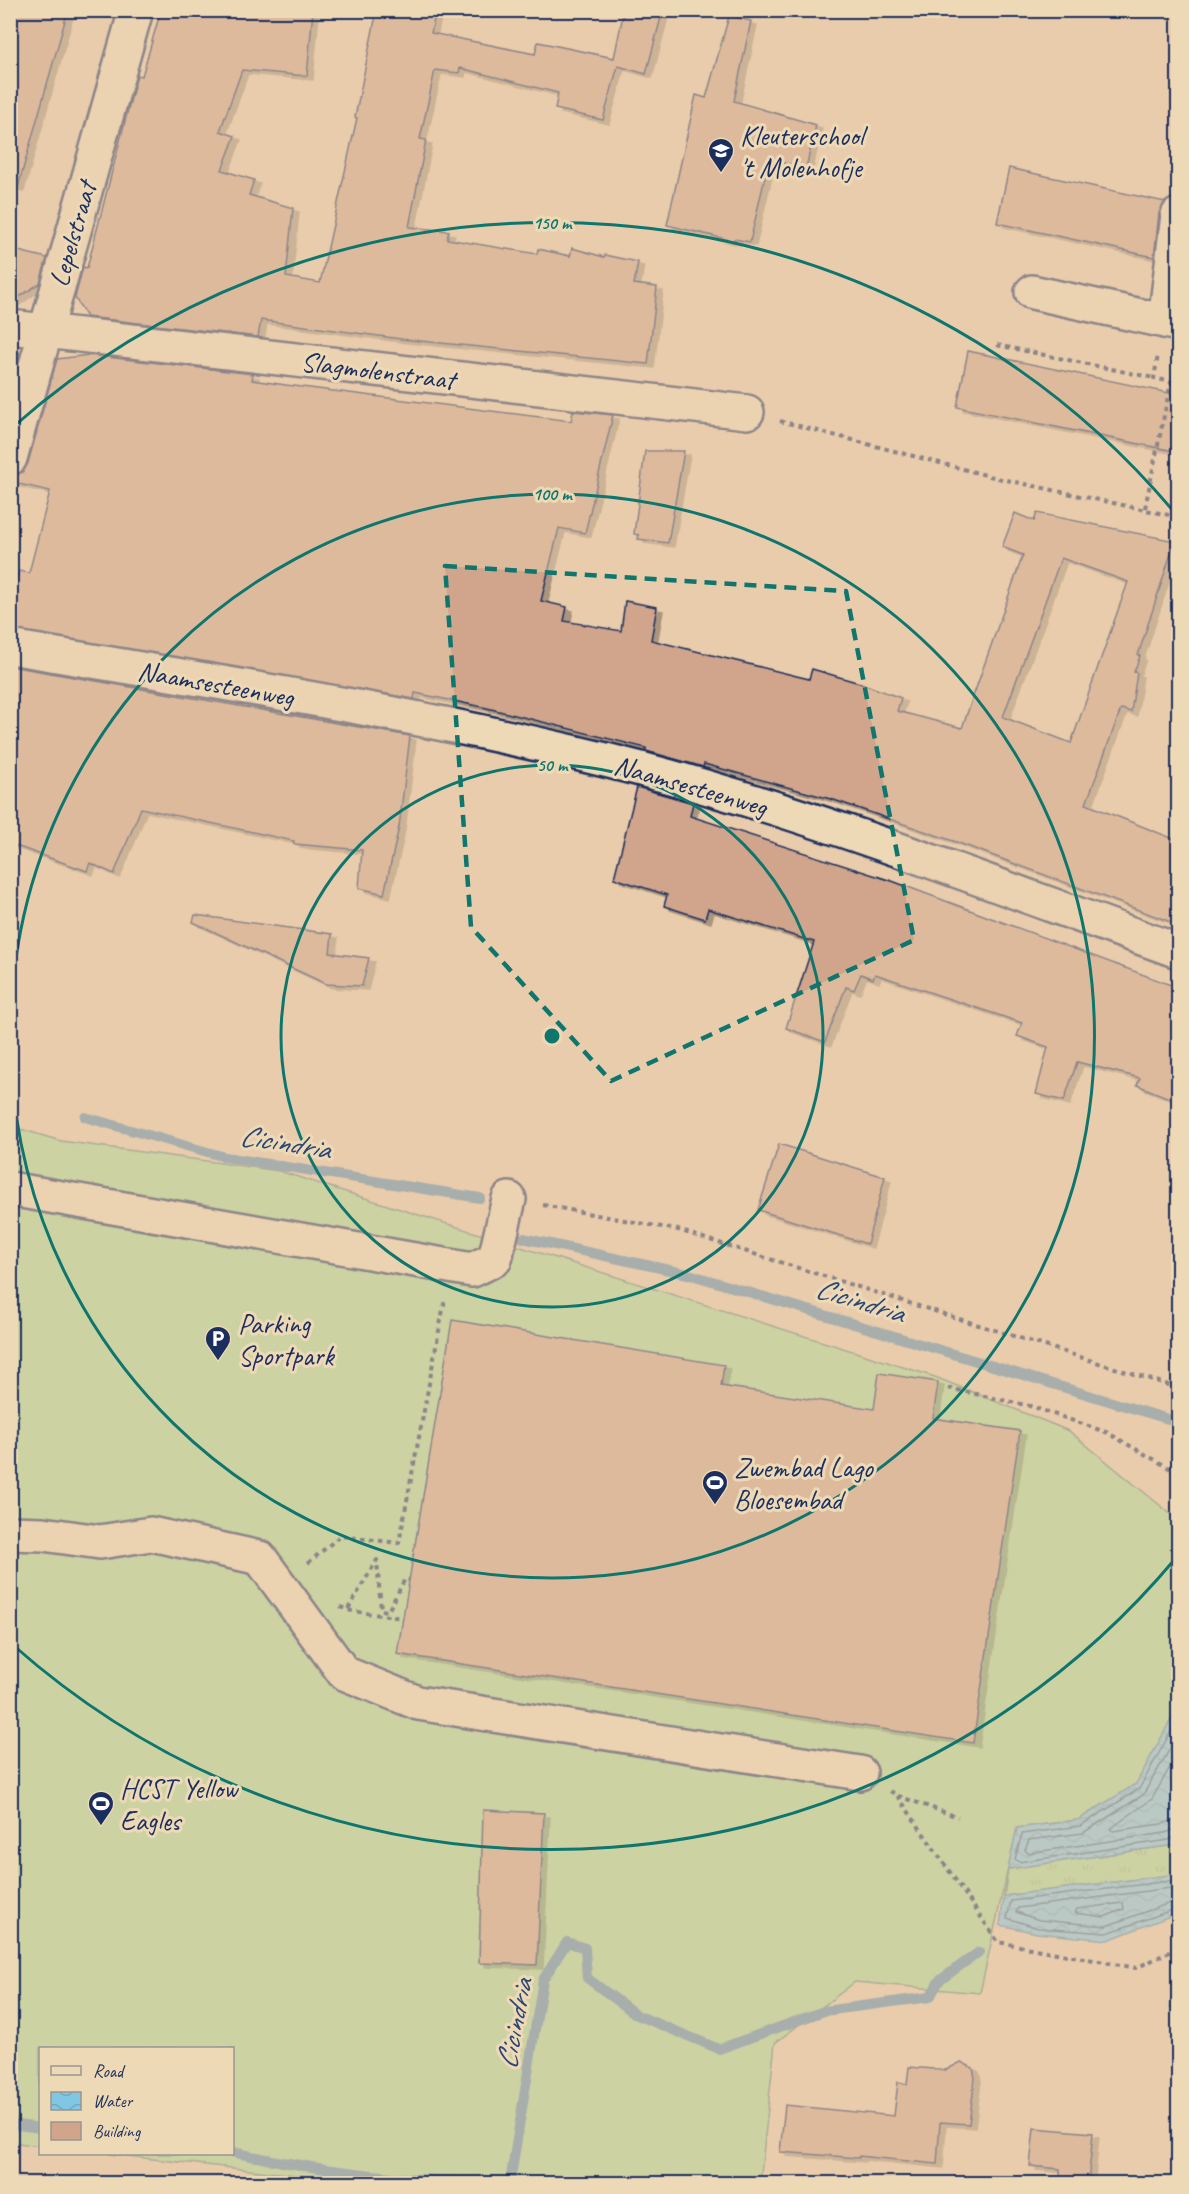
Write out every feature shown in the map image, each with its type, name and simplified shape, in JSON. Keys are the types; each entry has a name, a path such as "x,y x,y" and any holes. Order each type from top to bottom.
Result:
{"street":[{"name":"Lepelstraat","path":"10,458 136,10"},
{"path":"1032,292 1172,322 1179,215"},
{"name":"Slagmolenstraat","path":"10,327 747,412"},
{"name":"Naamsesteenweg","path":"10,647 409,716 491,732 640,769 782,810 1179,951"},
{"path":"10,1189 472,1270 495,1259 509,1199"},
{"path":"10,1533 43,1533 100,1542 151,1534 260,1558 344,1673 418,1703 860,1773"}],"path":[{"path":"1154,378 1172,322"},
{"path":"997,345 1179,383"},
{"path":"1145,508 1172,382"},
{"path":"747,412 997,478 1179,517"},
{"path":"509,1199 678,1230 1179,1388"},
{"path":"281,1587 340,1536 399,1543 452,1266"},
{"path":"948,1388 1030,1406 1106,1432 1179,1473"},
{"path":"348,1610 376,1560 381,1610 388,1611 405,1579 409,1580"},
{"path":"337,1606 348,1610 402,1618"},
{"path":"860,1773 897,1796 958,1817"},
{"path":"897,1796 998,1942 1136,1968 1179,1948"}],"highlighted area":[{"path":"445,566 846,591 914,940 611,1081 471,927"}],"green space":[{"path":"10,1126 61,1141 279,1171 935,1377 1069,1431 1178,1520 1178,1707 1136,1784 1078,1820 1017,1828 980,1993 855,1982 775,2043 760,2183 374,2184 118,2155 234,2155 234,2047 39,2047 39,2146 11,2142"},
{"path":"1178,1837 1178,1874 1004,1896 1008,1869 1174,1845"},
{"path":"1178,1970 1178,2008 1170,2008"}],"water":[{"path":"1178,1707 1178,1837 1174,1845 1008,1869 1017,1828 1078,1820 1136,1784"},
{"path":"1178,1874 1178,1913 1108,1940 1037,1933 1000,1925 1004,1896"}],"building":[{"path":"10,10 68,10 18,187 10,186"},
{"path":"161,10 313,10 307,76 242,70 220,131 235,136 222,170 254,180 249,195 293,208 286,277 320,283 357,118 355,117 377,10 436,10 431,33 535,54 538,42 614,58 624,10 663,10 646,74 618,66 603,120 555,109 558,93 460,68 459,73 435,70 420,139 426,140 409,227 449,231 447,239 537,254 538,249 570,256 572,248 604,257 605,255 638,262 634,284 657,287 648,364 401,339 261,320 258,337 87,317 75,298 83,267 87,268 137,75 142,76"},
{"name":"Kleuterschool 't Molenhofje","path":"729,16 751,21 734,101 816,125 806,168 769,160 750,242 734,239 734,241 667,225 696,95 706,98"},
{"path":"1009,168 1165,202 1159,213 1154,257 997,223"},
{"path":"10,249 47,258 40,283 10,303"},
{"path":"968,351 1179,395 1179,452 957,407"},
{"path":"10,352 20,353 10,387"},
{"path":"89,355 253,374 252,380 571,421 573,411 613,415 585,533 559,528 541,601 567,607 564,621 621,631 625,601 657,607 651,640 809,679 812,669 901,698 897,711 962,728 1023,555 1002,547 1015,513 1034,521 1037,513 1175,541 1138,655 1140,656 1134,672 1137,673 1131,712 1121,709 1086,804 1179,841 1179,925 959,843 834,800 704,764 703,767 646,751 646,748 487,708 415,693 414,699 10,629 10,579 16,581 19,571 29,573 50,491 10,482 10,476 23,472 28,463 57,359","holes":["1061,558 1128,582 1071,743 1003,717"]},
{"path":"645,451 684,451 668,543 638,539 639,535 634,534"},
{"path":"10,666 410,736 399,827 384,894 359,888 362,850 294,844 294,841 141,808 114,874 90,863 87,871 10,844"},
{"path":"637,787 693,803 690,816 892,881 1179,988 1179,1102 1137,1085 1140,1078 1077,1062 1064,1101 1036,1094 1048,1047 1017,1036 1022,1023 875,974 873,979 861,974 854,990 846,987 825,1042 786,1028 814,942 708,909 705,919 664,906 667,895 614,878"},
{"path":"195,915 332,934 330,953 369,958 362,986 326,984 193,922"},
{"path":"779,1144 885,1177 867,1244 758,1210"},
{"name":"Zwembad Lago Bloesembad","path":"452,1320 724,1365 721,1386 874,1409 879,1373 938,1382 933,1418 1020,1431 973,1743 397,1654"},
{"path":"483,1810 544,1813 537,1965 479,1963"},
{"path":"961,2062 973,2068 975,2078 969,2124 940,2122 937,2164 859,2156 859,2158 780,2152 785,2105 894,2116 898,2082 907,2084 909,2067 946,2070"},
{"path":"1034,2128 1093,2133 1088,2184 1061,2184 1060,2169 1030,2166"}],"waterway":[{"name":"Cicindria","path":"85,1117 225,1157 480,1198"},
{"name":"Cicindria","path":"523,1238 692,1275 1178,1422"},
{"name":"Cicindria","path":"234,2152 370,2175 440,2181 510,2182 543,1980 567,1942 585,1948 587,1978 637,2015 719,2049 824,2011 930,1997 939,1981 979,1952"},
{"name":"Cicindria","path":"10,2124 39,2128"}],"place":[{"name":"Kleuterschool 't Molenhofje","path":"721,174"},
{"name":"Parking Sportpark","path":"218,1362"},
{"name":"Zwembad Lago Bloesembad","path":"715,1506"},
{"name":"HCST Yellow Eagles","path":"101,1827"}]}
